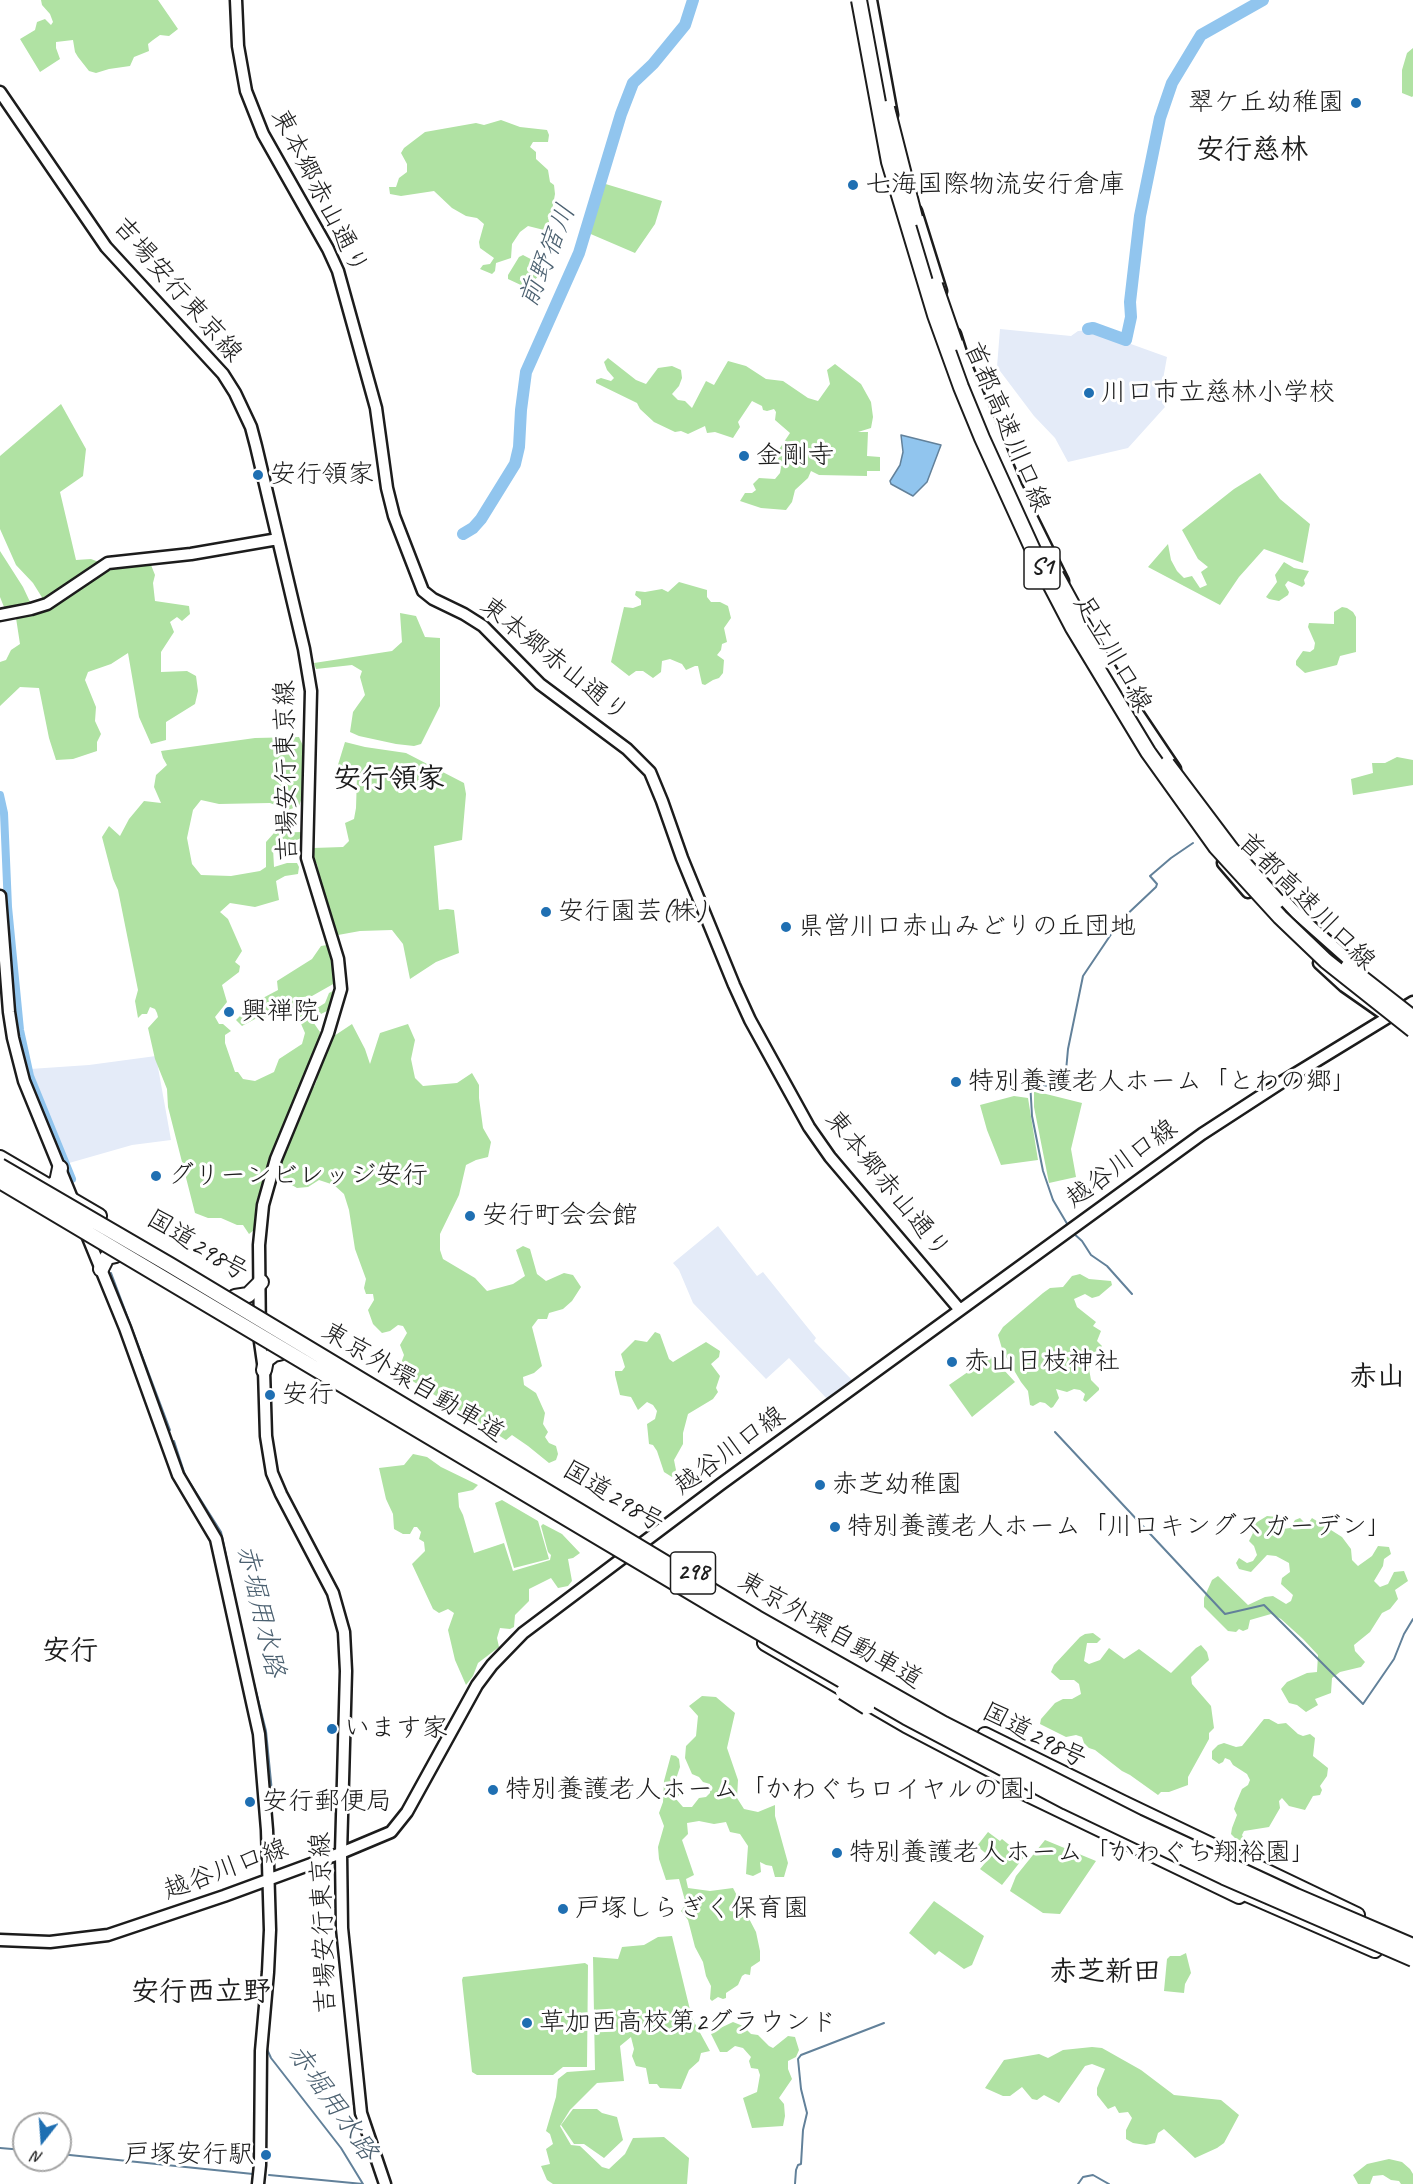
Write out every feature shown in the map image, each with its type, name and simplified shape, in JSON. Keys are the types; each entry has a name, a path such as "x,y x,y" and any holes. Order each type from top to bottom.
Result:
{"highway":[{"name":"首都高速川口線","path":"857,0 889,162 935,315 986,448 1033,551 1073,628 1148,752 1216,847 1280,917 1326,960 1413,1030"},
{"name":"首都高速川口線","path":"869,0 886,104 907,190 964,370 1016,493 1066,594 1139,722 1168,766 1231,849 1273,897 1323,945 1412,1009"},
{"name":"国道298号","path":"0,1158 808,1641 978,1736 1206,1849 1413,1939"},
{"name":"東京外環自動車道","path":"0,1166 180,1271 737,1606 863,1678 1027,1768 1137,1822 1286,1892 1413,1946"},
{"path":"50,1187 57,1182 60,1168"},
{"name":"東京外環自動車道","path":"0,1181 718,1609 906,1717 1067,1802 1234,1882 1413,1959"},
{"name":"国道298号","path":"0,1188 844,1690 977,1763 1149,1848 1306,1921 1413,1965"},
{"path":"101,1269 107,1257 116,1255"},
{"path":"235,1297 248,1295 261,1282"},
{"path":"264,1370 266,1360 279,1353"},
{"path":"718,1609 775,1652 912,1735 970,1766 1239,1896 1306,1921"},
{"path":"863,1678 1357,1915"}],"main road":[{"name":"東本郷赤山通り","path":"236,0 238,46 246,91 263,134 338,271 376,408 387,488 394,516 423,591 433,599 483,626 540,684 627,748 650,772 734,985 750,1020 809,1127 836,1165 960,1310"},
{"name":"足立川口線","path":"857,0 874,105 887,161 926,293 966,406 1040,573 1137,744 1200,834 1233,875 1303,948 1344,986 1413,1036"},
{"name":"吉場安行東京線","path":"0,92 106,247 223,374 235,393 251,427 304,649 311,691 307,858 338,959 341,984 328,1032 266,1191 260,1231 260,1342 264,1370 266,1436 272,1473 336,1600 344,1632 342,1928 361,2113 385,2184"},
{"path":"0,615 47,604 104,565 113,562 191,554 278,539"},
{"path":"0,896 8,996 16,1049 24,1081 125,1328 178,1475 216,1539 259,1734 267,1830 269,1950 261,2051 258,2184"},
{"name":"越谷川口線","path":"0,1940 50,1942 108,1935 224,1896 384,1836 396,1828 407,1812 470,1696 492,1665 523,1633 960,1310 1233,1113 1387,1017 1412,1009"}],"shaded area":[{"name":"川口市立慈林小学校","path":"1000,329 1071,336 1078,331 1092,330 1167,357 1162,385 1162,402 1165,407 1128,448 1068,462 1055,438 1034,416 997,367"},
{"path":"156,1056 171,1140 132,1145 69,1163 37,1092 30,1069 89,1065"},
{"path":"718,1226 757,1276 763,1272 816,1338 814,1341 853,1381 828,1400 789,1358 766,1379 693,1303 679,1270 673,1263"}],"green space":[{"path":"41,0 158,0 178,29 169,36 160,35 153,40 148,44 149,51 134,57 130,66 96,73 89,71 78,57 73,40 56,42 60,59 40,72 20,39 35,30 37,22 45,19 51,25 53,22"},
{"path":"1413,48 1412,97 1402,93 1402,70 1407,53"},
{"path":"501,120 520,127 547,130 548,142 533,142 530,147 536,152 536,159 548,170 555,194 551,216 548,218 550,225 548,231 528,226 520,232 512,244 511,258 496,263 492,274 480,269 483,265 490,264 494,258 480,248 479,242 484,224 477,218 466,216 452,208 434,191 401,196 390,194 389,187 396,187 399,178 407,172 407,164 401,153 404,148 425,132 476,123 484,125"},
{"path":"599,182 662,201 655,224 635,253 586,232"},
{"path":"523,255 542,265 544,270 529,286 523,286 508,279 519,257"},
{"path":"608,358 636,380 646,384 658,368 672,366 681,370 682,378 679,386 672,394 692,408 706,381 714,385 728,361 746,366 766,379 783,381 808,398 818,401 830,384 827,370 835,364 861,384 871,402 873,417 871,428 858,432 868,432 867,456 880,457 880,471 867,471 867,476 819,475 811,471 808,478 795,490 792,502 786,510 761,508 740,501 745,493 752,493 756,490 753,484 759,478 775,479 780,473 781,467 774,457 790,433 775,420 774,409 763,410 762,406 752,401 738,422 740,427 733,438 715,432 707,433 705,426 688,434 681,431 675,432 654,422 637,403 596,383 596,380 601,378 611,381 614,378 604,362"},
{"path":"61,404 86,449 83,476 60,492 76,560 91,559 99,562 93,569 52,596 43,599 33,583 16,565 0,529 0,456"},
{"path":"1260,473 1280,499 1310,524 1303,563 1264,549 1239,577 1220,605 1148,567 1168,544 1171,560 1177,571 1184,578 1192,576 1200,588 1207,585 1201,572 1208,567 1198,559 1182,530 1234,489"},
{"path":"0,551 31,604 4,607 0,597"},
{"path":"1284,562 1294,568 1309,571 1304,580 1305,584 1302,587 1288,581 1285,585 1289,592 1288,595 1279,601 1269,599 1266,597 1277,582 1275,575"},
{"path":"142,563 151,565 155,575 153,583 155,601 189,606 190,614 182,621 177,617 170,622 174,632 161,652 161,672 187,671 196,676 198,691 195,704 166,722 166,740 151,744 139,717 128,653 111,664 88,672 85,680 96,707 95,721 101,734 97,742 97,751 73,759 56,760 39,688 20,687 0,706 0,662 6,660 11,650 20,644 16,618 37,613 59,603 104,570 118,565"},
{"path":"679,582 707,590 707,597 711,602 720,602 728,606 731,618 724,628 727,642 722,644 717,655 724,660 723,673 719,678 705,685 702,684 698,666 686,670 682,664 670,659 662,661 661,672 653,678 643,671 636,671 629,676 611,662 624,607 633,608 641,605 641,600 635,595 636,591 662,589 668,592"},
{"path":"1342,607 1353,612 1356,617 1356,652 1340,656 1337,665 1305,673 1296,665 1296,661 1303,651 1310,652 1314,649 1315,643 1308,627 1309,623 1334,624 1334,612"},
{"path":"400,613 416,616 425,637 440,638 440,706 421,744 414,746 359,736 350,732 353,712 365,695 360,677 362,671 352,665 316,669 314,663 392,651 402,642"},
{"path":"299,737 304,748 305,772 304,792 299,806 288,810 270,803 219,804 201,800 193,810 187,838 192,864 201,875 231,876 260,871 266,867 266,842 274,833 301,832 301,838 288,844 278,844 273,848 274,867 297,863 299,867 298,874 285,876 276,881 279,900 255,907 230,903 220,912 228,919 242,951 235,962 240,966 239,972 222,985 227,1002 215,1017 219,1024 223,1024 231,1031 225,1035 225,1043 235,1072 238,1072 243,1079 255,1081 274,1072 279,1059 302,1044 305,1033 292,1007 282,1008 266,1018 255,1019 242,1026 236,1020 244,1008 278,990 277,981 312,959 321,946 327,945 336,970 335,983 312,996 303,997 303,1003 308,1011 325,1003 329,993 333,991 336,994 327,1011 311,1019 320,1032 316,1051 312,1054 275,1150 256,1202 254,1230 249,1234 243,1225 195,1213 168,1107 167,1089 155,1059 148,1028 158,1017 155,1009 150,1007 147,1014 142,1014 138,1018 135,1001 138,990 118,890 102,837 109,826 120,836 129,819 144,801 161,803 154,787 156,775 167,765 161,751 255,738"},
{"path":"345,742 406,753 464,783 466,794 462,840 434,846 439,910 454,910 459,953 436,962 410,979 403,944 392,930 360,931 338,935 325,902 317,864 313,858 313,848 343,847 349,841 345,823 354,819 356,808 357,776 337,768"},
{"path":"1397,757 1413,760 1413,785 1353,795 1351,779 1373,773 1372,763 1385,763"},
{"path":"352,1024 370,1064 380,1033 408,1024 415,1040 411,1059 415,1078 423,1086 457,1083 472,1073 479,1085 483,1128 491,1142 488,1157 466,1165 459,1195 440,1234 440,1250 443,1259 475,1278 487,1291 513,1284 525,1276 516,1250 523,1246 530,1249 537,1274 546,1281 564,1273 573,1275 581,1287 572,1301 563,1309 549,1313 547,1319 538,1319 532,1327 542,1366 534,1373 523,1377 524,1385 536,1393 545,1413 543,1424 548,1432 545,1437 549,1443 556,1446 558,1454 556,1460 549,1463 512,1435 506,1440 395,1370 400,1366 404,1355 400,1345 407,1333 403,1326 398,1325 382,1333 373,1324 368,1310 374,1300 373,1294 366,1294 364,1288 366,1279 355,1249 344,1194 334,1185 319,1180 308,1187 297,1188 285,1181 278,1172 311,1087 314,1087 317,1080 315,1076 331,1038"},
{"path":"1034,1091 1082,1103 1071,1149 1076,1177 1049,1183 1034,1107"},
{"path":"1014,1096 1028,1098 1038,1160 1001,1165 980,1105"},
{"path":"1080,1274 1089,1279 1111,1281 1112,1285 1099,1296 1092,1298 1085,1294 1074,1299 1077,1307 1096,1322 1093,1326 1101,1331 1097,1341 1102,1346 1092,1358 1089,1369 1091,1380 1099,1390 1086,1402 1083,1400 1085,1394 1080,1390 1074,1389 1067,1392 1056,1389 1059,1398 1053,1407 1040,1402 1033,1406 1030,1405 1028,1391 1003,1352 998,1335 1003,1327 1043,1293 1050,1288 1063,1287 1072,1276"},
{"path":"655,1332 660,1334 669,1359 673,1362 706,1342 720,1351 719,1357 711,1364 720,1376 716,1388 718,1392 713,1399 688,1414 683,1433 683,1444 674,1460 676,1470 672,1477 664,1472 657,1451 653,1445 649,1444 647,1424 655,1419 657,1411 647,1402 638,1410 631,1397 620,1395 615,1375 615,1371 622,1371 625,1367 621,1354 635,1340 647,1342"},
{"path":"991,1356 1015,1382 972,1417 949,1385"},
{"path":"413,1454 427,1457 441,1467 478,1485 473,1490 458,1493 459,1507 474,1553 504,1543 513,1571 550,1560 551,1555 548,1552 541,1526 543,1524 562,1534 580,1553 568,1559 572,1581 568,1586 558,1588 551,1578 529,1589 529,1601 515,1615 514,1627 500,1628 497,1638 499,1647 478,1663 473,1676 466,1685 455,1660 448,1630 454,1613 448,1609 439,1613 433,1609 412,1564 425,1551 424,1542 419,1539 421,1532 417,1527 414,1527 410,1534 403,1534 394,1529 393,1514 386,1499 379,1468 404,1465"},
{"path":"502,1500 538,1521 549,1559 514,1568 495,1503"},
{"path":"1267,1516 1277,1517 1283,1529 1290,1528 1295,1520 1300,1518 1307,1525 1312,1518 1342,1537 1351,1549 1352,1560 1358,1566 1372,1556 1378,1546 1389,1547 1391,1554 1384,1559 1383,1566 1374,1581 1380,1587 1388,1584 1394,1572 1404,1571 1408,1581 1395,1590 1398,1599 1390,1609 1382,1613 1370,1632 1354,1645 1355,1651 1365,1662 1361,1667 1340,1672 1332,1678 1331,1693 1315,1699 1318,1705 1306,1712 1297,1705 1289,1703 1281,1689 1287,1682 1307,1673 1317,1672 1318,1655 1303,1639 1281,1619 1271,1614 1250,1620 1248,1629 1243,1631 1239,1629 1236,1632 1228,1631 1204,1607 1204,1598 1212,1580 1218,1576 1248,1605 1273,1596 1286,1604 1291,1601 1293,1595 1281,1584 1282,1578 1290,1572 1289,1563 1276,1556 1267,1555 1251,1572 1239,1569 1236,1563 1239,1558 1247,1563 1253,1561 1257,1555 1254,1546 1249,1541 1253,1533 1249,1527"},
{"path":"1093,1633 1101,1639 1097,1643 1087,1643 1084,1661 1089,1664 1100,1660 1109,1648 1124,1659 1139,1649 1171,1673 1201,1645 1207,1652 1209,1660 1191,1677 1192,1684 1211,1706 1214,1728 1209,1733 1209,1739 1188,1777 1188,1785 1169,1792 1161,1792 1158,1795 1089,1748 1082,1737 1076,1735 1066,1737 1040,1724 1041,1719 1055,1703 1081,1694 1079,1684 1074,1680 1060,1680 1051,1672 1054,1665 1080,1637"},
{"path":"702,1696 716,1697 735,1713 727,1748 738,1780 737,1798 744,1809 758,1812 775,1805 775,1816 788,1863 784,1877 775,1877 772,1866 760,1862 761,1872 753,1876 746,1874 748,1846 740,1834 730,1832 726,1822 687,1823 688,1834 682,1840 694,1875 686,1879 688,1888 710,1891 733,1888 756,1932 760,1951 760,1961 751,1967 750,1975 742,1976 738,1985 726,1993 726,1998 718,1997 712,2001 710,1999 711,1986 703,1962 695,1947 688,1920 681,1911 686,1904 679,1879 666,1880 659,1859 658,1847 664,1826 659,1813 671,1755 679,1759 680,1767 676,1779 679,1795 676,1799 683,1807 692,1807 699,1798 706,1797 710,1793 710,1784 692,1774 685,1758 686,1746 696,1736 698,1716 689,1706"},
{"path":"1264,1719 1278,1724 1286,1723 1298,1734 1303,1736 1310,1734 1315,1738 1313,1756 1328,1768 1327,1776 1320,1786 1322,1790 1320,1795 1313,1796 1305,1810 1289,1806 1282,1798 1279,1801 1280,1808 1269,1827 1244,1831 1242,1841 1231,1834 1237,1815 1234,1809 1242,1789 1248,1785 1250,1780 1247,1774 1233,1765 1230,1760 1225,1758 1219,1764 1212,1759 1212,1751 1224,1743 1236,1747 1242,1746"},
{"path":"988,1832 1000,1841 1002,1839 1024,1857 1002,1885 980,1869 990,1857 977,1846"},
{"path":"1045,1840 1096,1861 1060,1914 1043,1913 1010,1891 1016,1876"},
{"path":"934,1901 984,1936 972,1965 964,1969 939,1951 935,1955 909,1933"},
{"path":"672,1936 692,2018 710,2051 701,2053 699,2061 689,2070 681,2089 660,2088 657,2084 649,2084 646,2068 636,2066 632,2056 634,2049 631,2037 620,2046 624,2081 597,2083 570,2110 560,2126 571,2145 580,2146 602,2167 609,2169 625,2154 633,2138 664,2137 689,2158 687,2184 553,2184 547,2180 541,2166 550,2164 546,2149 553,2144 550,2134 546,2131 556,2097 558,2079 567,2072 595,2070 593,1957 618,1959 622,1947 644,1945 658,1937"},
{"path":"1186,1953 1191,1973 1185,1984 1184,1993 1164,1991 1167,1959 1170,1956 1180,1956"},
{"name":"草加西高校第2グラウンド","path":"585,1963 588,1965 587,2067 563,2067 553,2075 477,2075 472,2072 463,1977"},
{"path":"733,2022 743,2026 751,2034 758,2035 773,2048 788,2036 795,2037 799,2050 796,2057 788,2061 792,2079 779,2098 784,2104 783,2126 752,2128 743,2098 757,2092 760,2075 758,2069 751,2068 749,2061 751,2057 743,2048 735,2046 727,2052 720,2052 711,2034"},
{"path":"1102,2048 1141,2070 1174,2095 1221,2100 1239,2115 1224,2143 1195,2158 1164,2129 1158,2133 1155,2143 1146,2145 1133,2143 1126,2139 1126,2130 1132,2118 1128,2112 1119,2113 1115,2106 1108,2109 1097,2095 1097,2088 1105,2069 1092,2064 1085,2066 1059,2103 1044,2095 1037,2100 1032,2099 1022,2087 1010,2096 1003,2096 985,2088 1004,2060 1039,2054 1048,2058 1063,2050"},
{"path":"573,2109 597,2109 602,2113 617,2117 623,2140 604,2158 584,2144 574,2144 561,2125"},
{"path":"1389,2159 1402,2162 1410,2169 1413,2174 1413,2184 1401,2184 1383,2175 1373,2176 1370,2184 1358,2184 1353,2175 1367,2164"}],"water":[{"path":"901,435 941,445 927,482 913,496 891,484 890,481 900,465 903,452"}],"waterway":[{"name":"前野宿川","path":"463,534 481,519 515,464 519,447 526,372 579,253 621,114 633,83 653,64 685,25 693,0"},
{"path":"1088,329 1093,328 1126,340 1131,317 1130,302 1140,216 1160,118 1172,83 1201,35 1263,0"},
{"name":"赤堀用水路","path":"0,795 4,813 8,907 20,1030 30,1076 72,1179"},
{"path":"1069,1227 1053,1200 1043,1171 1032,1116 1030,1081 1061,1090 1083,976 1120,921 1156,887 1157,884 1150,876 1193,843"},
{"path":"1072,1232 1082,1241 1091,1255 1107,1266 1132,1294"},
{"name":"赤堀用水路","path":"111,1273 170,1430"},
{"path":"1055,1432 1225,1614 1264,1605 1363,1704 1394,1659 1413,1619"},
{"name":"赤堀用水路","path":"174,1441 185,1475 221,1532 239,1617"},
{"name":"赤堀用水路","path":"249,1664 266,1731 273,1802"},
{"path":"795,2184 796,2170 801,2164 803,2130 807,2113 801,2089 798,2059 801,2055 884,2023"},
{"name":"赤堀用水路","path":"266,2047 271,2058 341,2148 363,2184"},
{"path":"0,2148 12,2149"},
{"path":"72,2155 253,2174"},
{"path":"269,2175 363,2184"},
{"path":"1078,2184 1083,2177 1093,2175 1109,2184"}],"place":[{"name":"翠ケ丘幼稚園","path":"1356,103"},
{"name":"七海国際物流安行倉庫","path":"853,185"},
{"name":"川口市立慈林小学校","path":"1089,393"},
{"name":"金剛寺","path":"744,456"},
{"name":"安行領家","path":"258,475"},
{"name":"安行園芸(株)","path":"546,912"},
{"name":"県営川口赤山みどりの丘団地","path":"786,927"},
{"name":"興禅院","path":"229,1012"},
{"name":"特別養護老人ホーム「とわの郷」","path":"956,1082"},
{"name":"グリーンビレッジ安行","path":"156,1176"},
{"name":"安行町会会館","path":"470,1216"},
{"name":"赤山日枝神社","path":"952,1362"},
{"name":"安行","path":"270,1395"},
{"name":"赤芝幼稚園","path":"820,1485"},
{"name":"特別養護老人ホーム「川口キングスガーデン」","path":"835,1527"},
{"name":"います家","path":"332,1729"},
{"name":"特別養護老人ホーム「かわぐちロイヤルの園」","path":"493,1790"},
{"name":"安行郵便局","path":"250,1802"},
{"name":"特別養護老人ホーム「かわぐち翔裕園」","path":"837,1853"},
{"name":"戸塚しらぎく保育園","path":"563,1909"},
{"name":"草加西高校第2グラウンド","path":"527,2023"},
{"name":"戸塚安行駅","path":"266,2155"}],"district":[{"name":"安行慈林","path":"1252,151"},
{"name":"安行領家","path":"389,780"},
{"name":"赤山","path":"1377,1378"},
{"name":"安行","path":"70,1652"},
{"name":"赤芝新田","path":"1105,1973"},
{"name":"安行西立野","path":"201,1993"}]}
